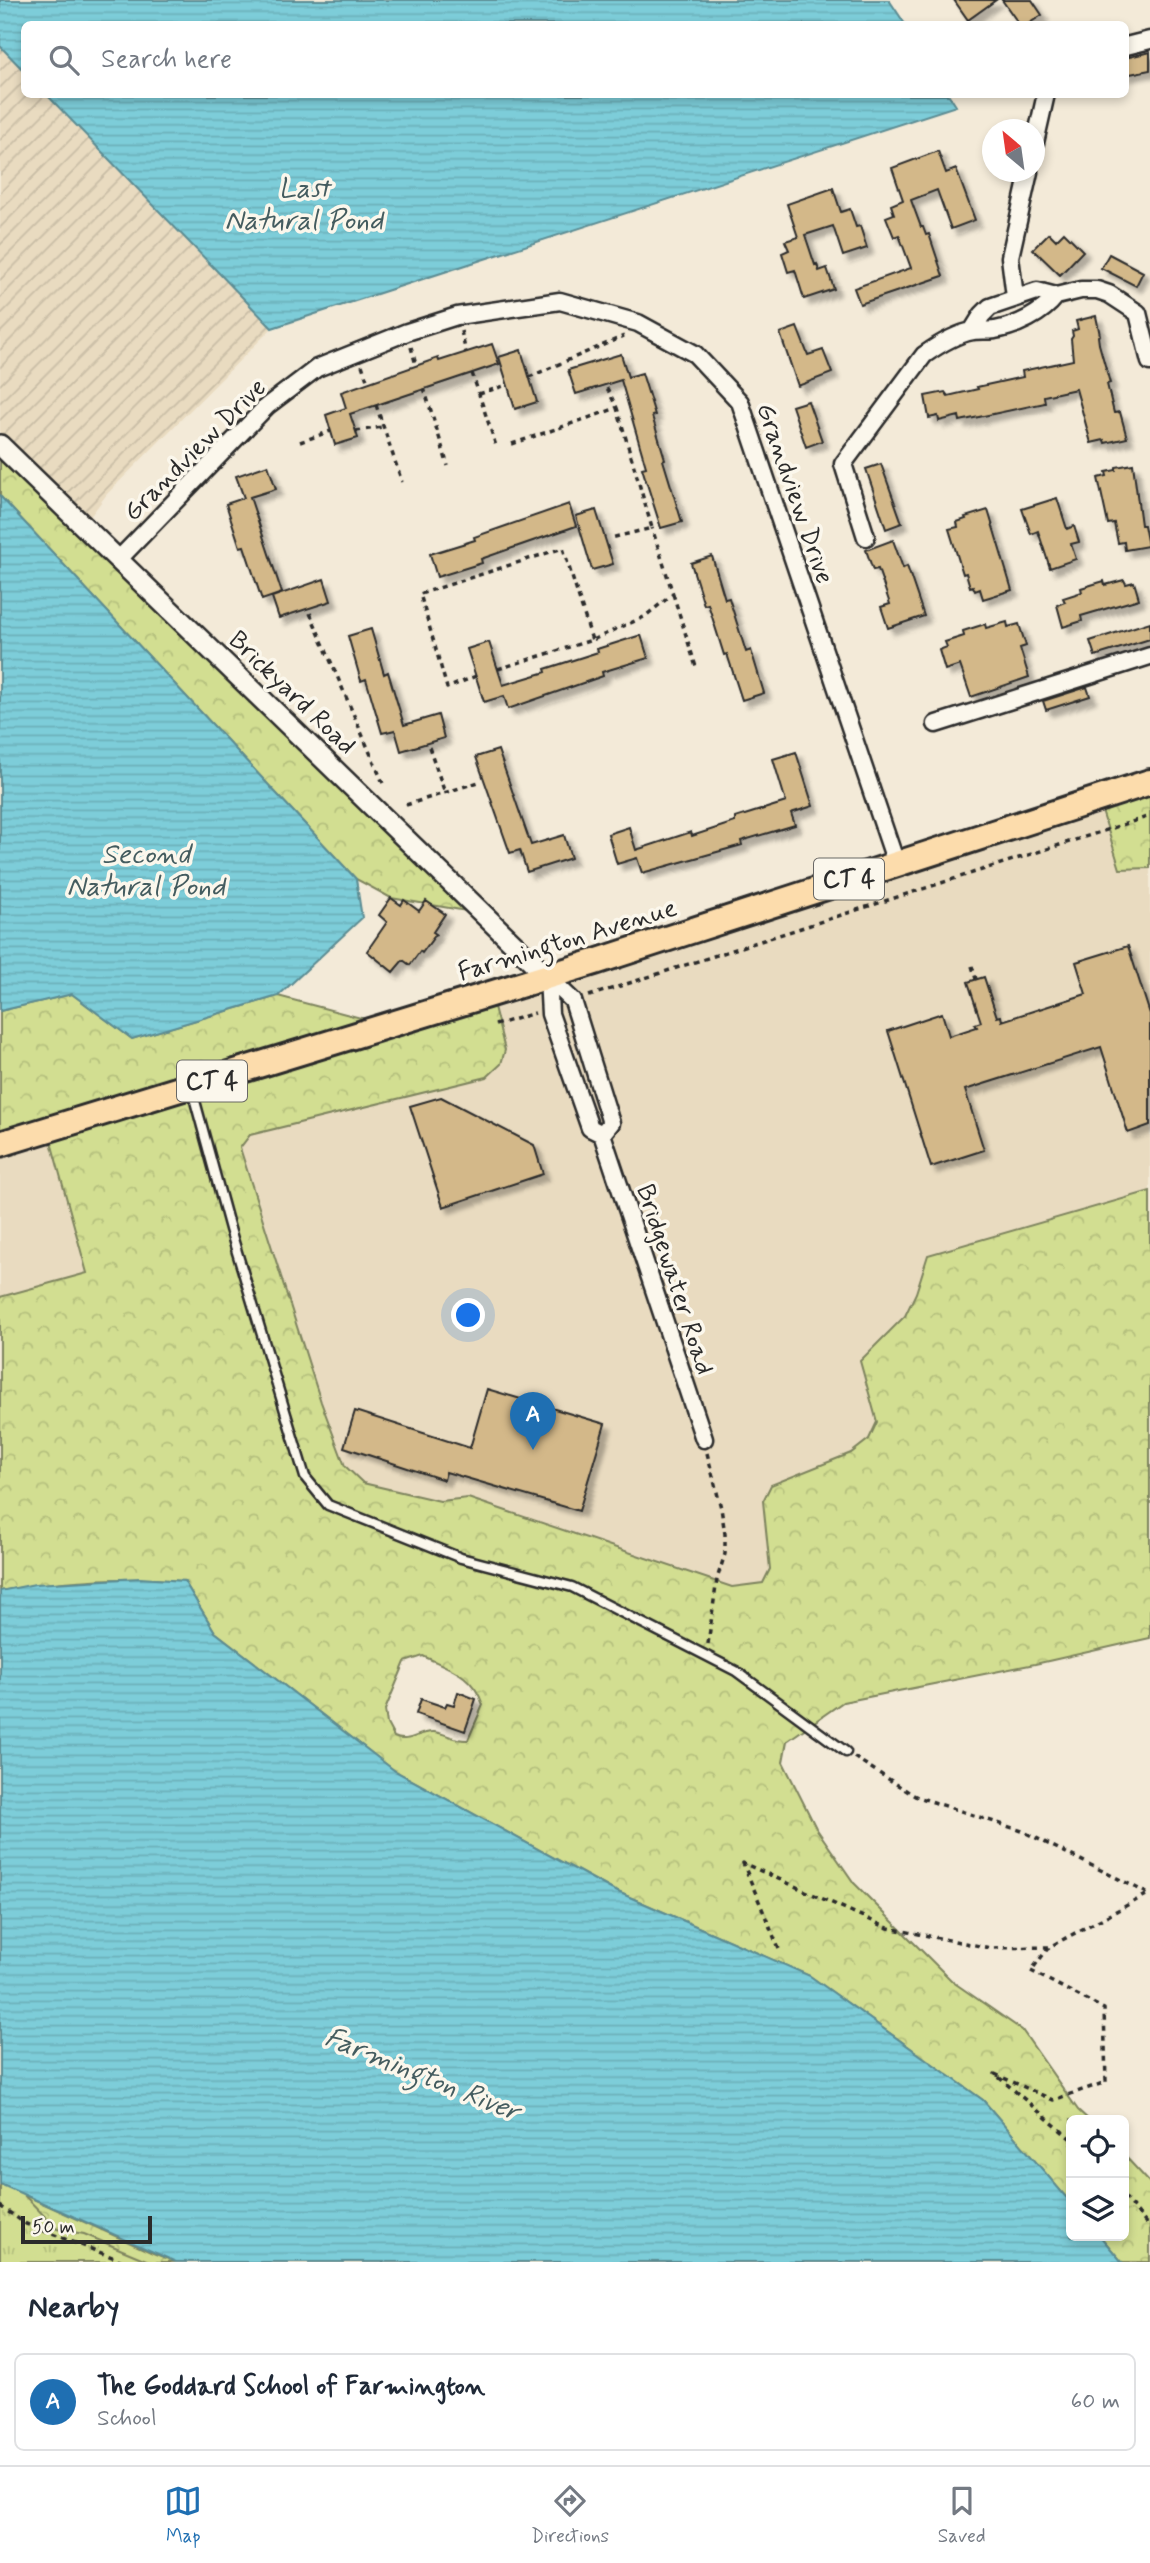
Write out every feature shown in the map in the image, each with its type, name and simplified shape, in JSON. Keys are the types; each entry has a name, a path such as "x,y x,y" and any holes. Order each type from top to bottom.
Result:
{"main road":[{"name":"Farmington Avenue","path":"0,1144 548,977 1150,782"}],"street":[{"path":"1129,45 1150,40"},
{"path":"1040,119 1045,98"},
{"path":"1016,297 1010,257 1027,182"},
{"path":"972,331 982,314 990,307 1037,290 1056,296 1081,290 1097,290 1109,294 1138,313 1150,362"},
{"path":"866,537 843,464 924,355 937,345 972,331 1000,329 1019,322 1049,305 1056,296"},
{"name":"Grandview Drive","path":"119,559 267,406 317,368 407,332 457,316 560,301 646,327 695,354 740,402 896,863"},
{"name":"Brickyard Road","path":"0,446 548,977"},
{"path":"936,724 1150,656"},
{"name":"Bridgewater Road","path":"548,977 550,1014 554,1027 590,1128 602,1134 704,1439"},
{"name":"Bridgewater Road","path":"548,977 573,1001 611,1123 602,1134"}],"lane":[{"path":"192,1087 230,1229 305,1477 328,1505 461,1558 572,1587 736,1671 846,1752"}],"path":[{"path":"457,316 466,353"},
{"path":"529,377 646,327"},
{"path":"472,373 497,449"},
{"path":"479,394 508,385"},
{"path":"424,388 448,466"},
{"path":"607,388 617,408 696,667"},
{"path":"376,405 402,482"},
{"path":"512,444 617,408"},
{"path":"356,431 383,427"},
{"path":"300,442 331,431"},
{"path":"611,538 652,528"},
{"path":"476,676 447,688 420,594 563,548 593,640"},
{"path":"498,669 593,640 644,617 673,594"},
{"path":"310,612 383,783"},
{"path":"429,747 445,793"},
{"path":"406,805 482,781"},
{"path":"588,996 1150,816"},
{"path":"972,966 976,979"},
{"path":"495,1025 534,1013"},
{"path":"704,1439 725,1534 725,1554 717,1579 707,1657"},
{"path":"846,1752 915,1796 1022,1831 1148,1894 1049,1947 1031,1971 1104,2009 1106,2082 1053,2100 995,2074 1066,2135"},
{"path":"779,1949 743,1863 888,1928 990,1948 1049,1947"},
{"path":"1129,2203 1150,2228"},
{"path":"0,2206 35,2228 125,2262"}],"shaded area":[{"path":"0,46 21,68 21,98 50,98 272,328 107,494 84,525 0,445"},
{"path":"1098,798 1120,869 1150,868 1150,1191 928,1255 916,1293 905,1316 860,1361 877,1422 869,1440 851,1453 771,1485 763,1501 771,1569 763,1583 731,1587 468,1498 440,1501 363,1483 350,1473 321,1402 253,1192 240,1148 250,1135 491,995"},
{"path":"48,1131 87,1273 0,1297 0,1144"}],"green space":[{"path":"0,446 484,914 391,898 356,879 0,496"},
{"path":"1150,782 1150,868 1120,869 1098,798"},
{"path":"72,994 132,1039 278,996 391,1026 491,995 505,1050 501,1064 487,1077 250,1135 240,1148 321,1402 345,1466 363,1483 440,1501 468,1498 732,1587 763,1583 770,1569 763,1501 771,1485 851,1453 869,1439 877,1422 860,1361 905,1316 916,1293 928,1255 1150,1191 1150,1638 843,1702 787,1741 783,1762 816,1828 854,1883 953,1982 1022,2030 1084,2115 1066,2115 1066,2197 983,2100 810,1976 611,1889 395,1771 215,1632 184,1581 92,1580 0,1591 0,1297 87,1273 48,1131 0,1144 0,1011","holes":["423,1656 467,1679 483,1705 468,1740 434,1732 404,1739 394,1737 387,1724 385,1710 405,1662"]},
{"path":"1129,2160 1150,2183 1150,2262 1122,2262 1104,2241 1129,2241"},
{"path":"0,2177 20,2191 57,2229 84,2234 151,2262 0,2262"},
{"path":"0,2184 153,2253 176,2262 0,2262"}],"water":[{"path":"0,0 889,0 903,21 21,21 21,68 0,46"},
{"name":"Last Natural Pond","path":"50,98 951,98 956,106 272,328"},
{"name":"Second Natural Pond","path":"0,496 356,879 362,918 278,996 132,1039 72,994 0,1011"},
{"name":"Farmington River","path":"140,1578 184,1581 215,1632 395,1771 611,1889 810,1976 983,2100 1066,2197 1066,2241 1104,2241 1122,2262 176,2262 0,2184 0,1591 35,1584"}],"building":[{"path":"954,0 996,0 968,20"},
{"path":"1002,0 1032,0 1042,15 1033,21 1017,21"},
{"path":"1150,52 1150,70 1129,74 1129,57"},
{"path":"938,151 946,173 956,169 975,220 951,229 937,190 911,200 921,227 926,235 929,234 943,276 860,304 854,288 911,268 899,235 894,237 886,217 894,214 891,205 903,200 892,168"},
{"path":"833,188 841,212 850,209 856,227 860,226 867,248 843,256 833,226 805,235 815,265 817,264 819,271 827,268 834,289 804,299 795,270 788,272 782,253 789,250 785,241 798,237 787,204"},
{"path":"1064,232 1083,251 1060,275 1033,249 1049,233 1056,240"},
{"path":"1109,254 1143,272 1136,286 1101,268"},
{"path":"1096,316 1099,344 1110,383 1107,384 1114,413 1120,412 1127,438 1091,443 1076,389 1044,396 1045,403 960,421 959,416 939,421 938,416 929,418 925,396 945,392 948,396 978,389 977,387 1023,377 1022,371 1073,360 1071,339 1072,331 1078,329 1076,321"},
{"path":"797,327 808,355 823,350 832,373 798,386 780,333"},
{"path":"492,344 499,364 350,414 358,438 335,445 326,415 346,408 341,392 438,358 439,361"},
{"path":"521,350 537,402 515,409 499,357"},
{"path":"621,354 628,377 642,373 655,415 652,416 665,459 663,460 682,522 661,528 642,468 646,467 621,380 576,394 568,370"},
{"path":"808,401 822,441 806,447 792,406"},
{"path":"881,464 902,523 886,529 866,469"},
{"path":"1133,464 1141,525 1144,525 1148,546 1125,550 1124,542 1118,543 1114,523 1108,524 1098,478 1107,476 1106,472 1116,470 1116,467"},
{"path":"268,465 276,489 250,497 282,593 262,600 244,546 240,547 226,504 244,498 236,476"},
{"path":"1057,498 1067,529 1074,526 1079,542 1071,544 1076,559 1050,568 1038,531 1031,534 1022,509"},
{"path":"569,504 576,526 481,559 482,563 437,577 430,554"},
{"path":"596,510 613,564 592,570 576,516"},
{"path":"988,510 1012,590 983,599 980,589 975,591 973,586 970,587 966,573 963,574 949,529 958,527 957,522 966,519 965,517"},
{"path":"893,540 903,568 907,566 924,616 888,628 881,607 890,604 878,569 873,570 866,550"},
{"path":"712,556 725,599 729,598 746,652 751,650 764,693 742,700 708,604 704,605 691,563"},
{"path":"324,579 331,601 279,618 272,597"},
{"path":"1124,580 1126,584 1134,582 1139,599 1081,616 1082,621 1063,627 1057,605 1065,602 1063,598 1082,592 1081,588 1104,581 1105,585"},
{"path":"1007,622 1008,627 1019,624 1026,646 1020,648 1029,677 971,697 960,665 945,670 939,650 947,647 945,642 964,636 963,631 985,624 986,628"},
{"path":"1150,622 1150,639 1095,656 1090,641"},
{"path":"371,629 384,674 388,672 404,725 438,715 444,738 401,751 395,730 382,733 366,679 361,681 348,636"},
{"path":"641,635 648,658 602,672 603,676 508,709 504,696 484,702 467,649 489,642 503,685 546,672 545,669"},
{"path":"1087,687 1090,696 1046,710 1043,701"},
{"path":"498,750 531,845 564,835 571,858 527,872 520,850 510,853 476,757"},
{"path":"796,752 813,806 791,813 795,825 741,841 742,845 642,873 637,858 617,864 608,834 629,827 636,850 691,832 692,836 735,822 735,818 786,802 773,759"},
{"path":"391,898 401,905 404,900 419,911 426,901 445,914 433,932 436,934 422,953 420,951 410,965 403,960 393,972 367,951 387,922 379,915"},
{"path":"1128,946 1150,1014 1150,1125 1128,1133 1101,1047 965,1090 984,1150 931,1167 888,1031 942,1013 949,1036 977,1027 975,1024 981,1022 968,982 984,977 997,1017 1001,1016 1002,1021 1086,994 1076,962"},
{"path":"441,1097 534,1145 543,1174 443,1207 410,1106"},
{"path":"487,1389 605,1424 579,1511 446,1472 444,1480 344,1447 355,1411 470,1448"},
{"path":"458,1692 476,1699 465,1731 416,1714 421,1699 445,1707 447,1703 454,1705"}],"place":[{"name":"The Goddard School of Farmington","path":"533,1450"}]}
